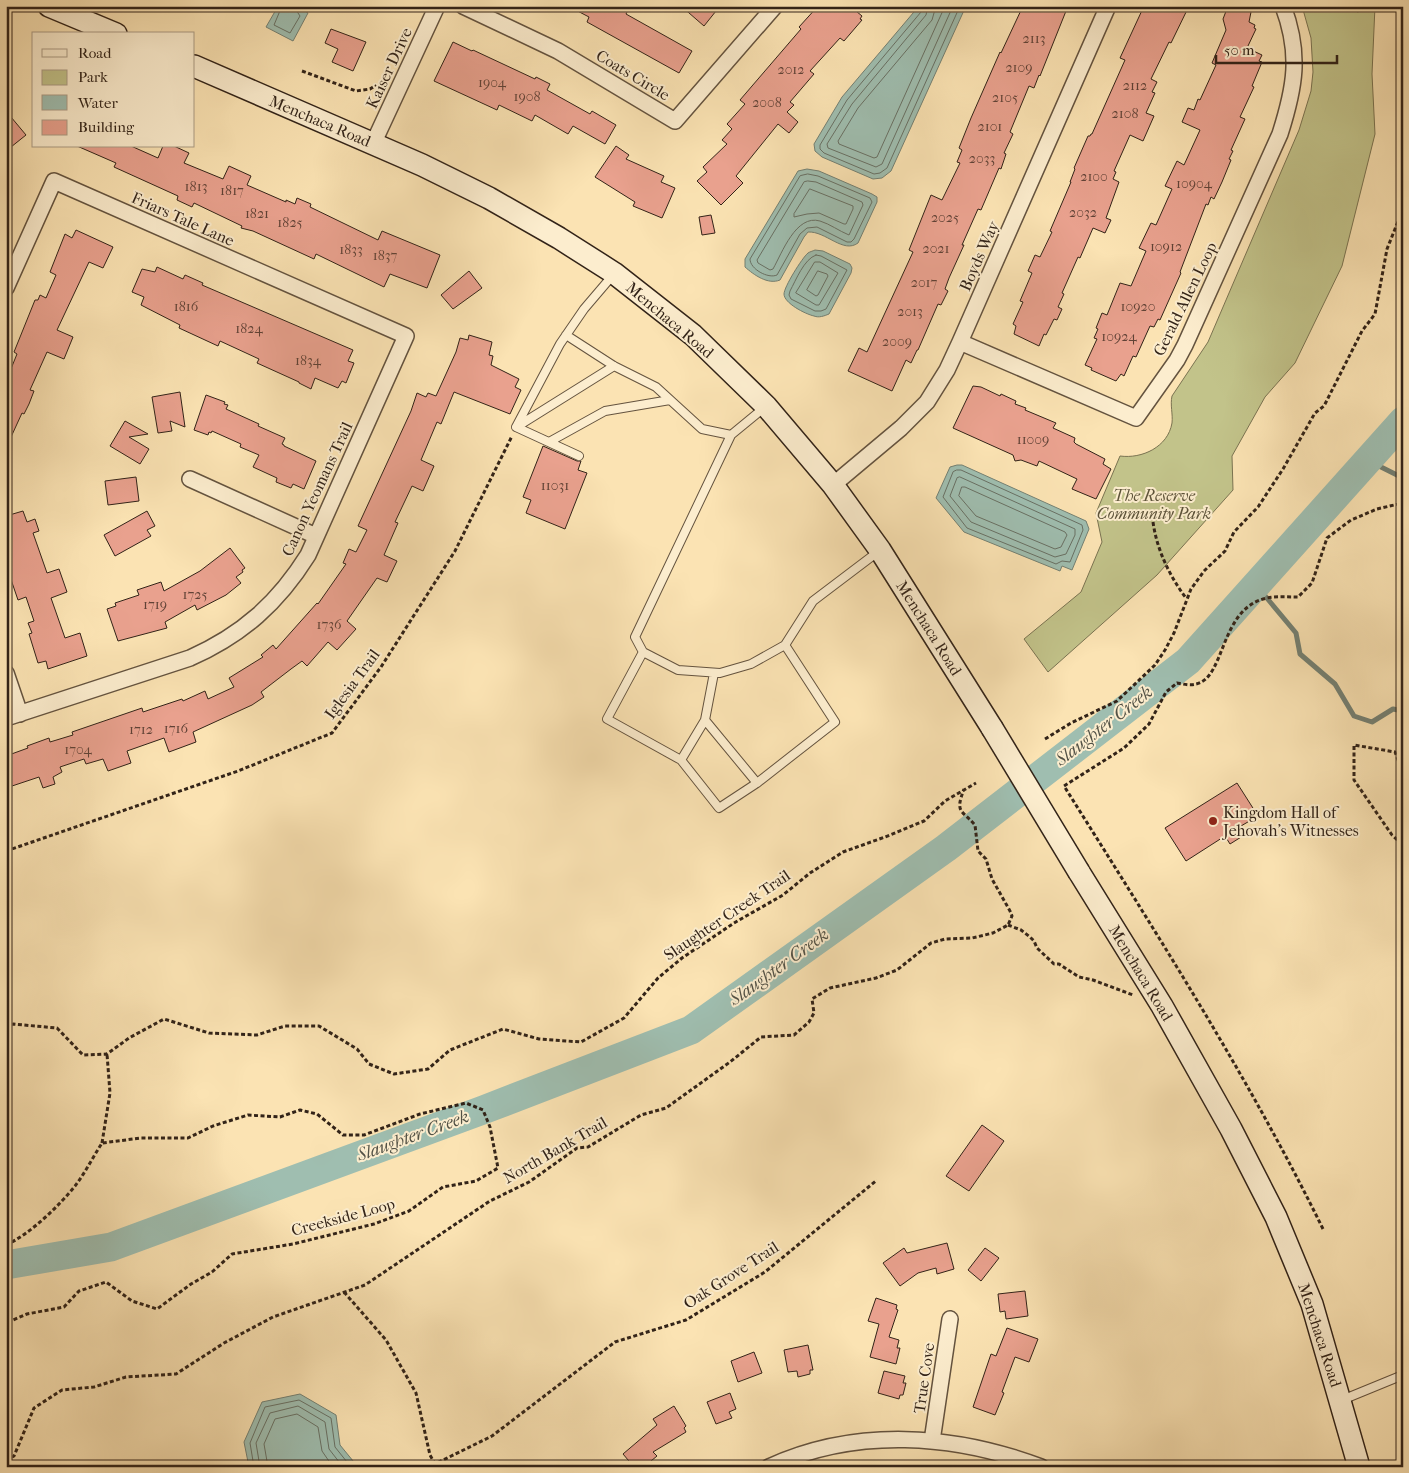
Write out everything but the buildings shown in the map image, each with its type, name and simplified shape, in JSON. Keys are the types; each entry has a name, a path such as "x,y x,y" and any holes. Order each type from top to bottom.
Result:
{"main road":[{"path":"49,6 111,32"},
{"name":"Menchaca Road","path":"195,66 455,180 559,238 614,273 693,335 766,406 833,485 880,550 992,728 1162,1006 1231,1129 1276,1217 1312,1304 1359,1467"}],"street":[{"name":"Kaiser Drive","path":"373,144 437,6"},
{"name":"Coats Circle","path":"463,6 558,51 675,121 776,6"},
{"name":"Boyds Way","path":"833,485 901,428 921,409 938,387 960,342 1108,6"},
{"name":"Gerald Allen Loop","path":"960,342 1136,418 1177,360 1189,337 1280,134 1290,104 1295,74 1294,43 1283,6"},
{"name":"Friars Tale Lane","path":"6,288 54,181 406,336"},
{"name":"Canon Yeomans Trail","path":"13,716 190,658 211,649 249,624 282,592 308,555 406,336"},
{"path":"190,479 316,536"},
{"path":"6,673 13,716"},
{"name":"True Cove","path":"932,1441 950,1319"},
{"path":"769,1467 812,1451 844,1443 892,1439 975,1446 1041,1467"}],"lane":[{"path":"516,427 566,335 584,309 614,273"},
{"path":"566,335 614,366 656,387 702,429 731,435"},
{"path":"516,427 614,366"},
{"path":"549,442 605,411 670,400"},
{"path":"766,406 731,435 635,637 643,652 678,670 720,673 751,664 785,644 814,601 880,550"},
{"path":"516,427 579,456"},
{"path":"643,652 607,719 681,760 719,808 757,783 835,722 785,644"},
{"path":"681,760 705,720 714,672"},
{"path":"705,720 757,783"},
{"path":"1340,1401 1403,1375"}],"path":[{"path":"1358,11 1372,6"},
{"path":"302,71 356,91 370,89 376,84"},
{"path":"1045,739 1071,723 1117,701 1155,665 1174,633 1186,598 1199,576 1225,551 1234,532 1258,507 1283,469 1315,413 1324,406 1362,331 1375,314 1387,249 1403,209"},
{"name":"Iglesia Trail","path":"6,851 238,771 332,733 381,667 455,551 516,427"},
{"path":"1324,1229 1286,1154 1217,1035 1126,884 1064,786 1124,748 1148,724 1166,692 1177,683 1197,684 1211,675 1228,632 1243,610 1267,598 1298,597 1312,583 1327,538 1351,520 1377,509 1403,503"},
{"path":"1153,522 1155,536 1161,553 1175,582 1186,598"},
{"path":"1403,773 1395,752 1354,745 1354,780 1392,835 1403,845"},
{"name":"Slaughter Creek Trail","path":"107,1054 129,1038 164,1019 209,1033 257,1035 286,1026 319,1026 357,1049 369,1064 394,1074 428,1069 450,1050 503,1029 539,1039 580,1042 624,1018 658,978 682,958 734,922 784,894 810,873 843,852 924,821 945,801 976,783"},
{"path":"964,789 959,802 960,809 962,814 975,825 978,851 986,859 992,879 1012,916 1008,925 1021,930 1030,937 1037,948 1054,964 1059,964 1079,977 1093,980 1136,996"},
{"name":"North Bank Trail","path":"6,1460 14,1456 34,1408 62,1390 94,1387 126,1377 176,1374 224,1343 273,1317 365,1285 490,1201 530,1182 577,1148 588,1147 641,1116 666,1108 761,1037 794,1035 809,1022 814,1013 812,999 830,988 876,978 897,970 931,943 945,939 972,938 1008,925"},
{"path":"6,1028 13,1024 56,1028 83,1055 107,1054 110,1093 102,1143 75,1186 48,1214 18,1239 6,1245"},
{"name":"Creekside Loop","path":"6,1323 27,1314 64,1308 80,1291 106,1282 132,1301 157,1309 191,1284 212,1272 232,1254 293,1244 374,1224 409,1211 442,1187 476,1181 498,1168 490,1128 484,1110 466,1103 420,1114 364,1135 343,1135 317,1114 300,1110 280,1117 248,1115 213,1126 188,1138 141,1138 102,1143"},
{"name":"Oak Grove Trail","path":"435,1466 492,1436 615,1342 686,1320 765,1272 877,1180"},
{"path":"344,1292 386,1340 416,1393 430,1455 435,1466"}],"green space":[{"name":"The Reserve Community Park","path":"1302,6 1375,6 1372,74 1375,134 1342,266 1295,363 1265,397 1232,456 1233,490 1157,575 1048,672 1024,639 1081,592 1102,542 1096,513 1120,456 1137,455 1153,450 1160,445 1170,431 1172,423 1172,396 1208,342 1299,130 1311,91 1313,72 1311,38"}],"water":[{"path":"297,6 308,13 293,41 266,27 277,8"},
{"path":"919,6 966,6 891,171 882,178 873,179 822,157 815,151 814,144 842,97"},
{"path":"807,169 819,171 872,194 877,197 877,202 858,243 846,246 821,235 808,232 780,280 766,280 745,267 745,259 798,171"},
{"path":"815,250 823,251 850,264 852,268 829,314 820,317 810,315 796,308 787,301 784,294 790,279 802,261 808,253"},
{"path":"962,465 1086,521 1089,529 1072,570 1062,566 1060,571 964,532 936,498 950,467"},
{"path":"300,1394 336,1415 340,1445 358,1467 249,1467 244,1442 262,1402"}],"waterway":[{"name":"Slaughter Creek","path":"6,1265 111,1247 483,1110 691,1030 946,848 1188,661 1403,421"},
{"path":"1367,460 1403,478"},
{"path":"1256,585 1296,633 1300,654 1335,684 1354,716 1372,722 1393,709 1403,711"}],"place":[{"name":"Kingdom Hall of Jehovah's Witnesses","path":"1213,821"}]}
